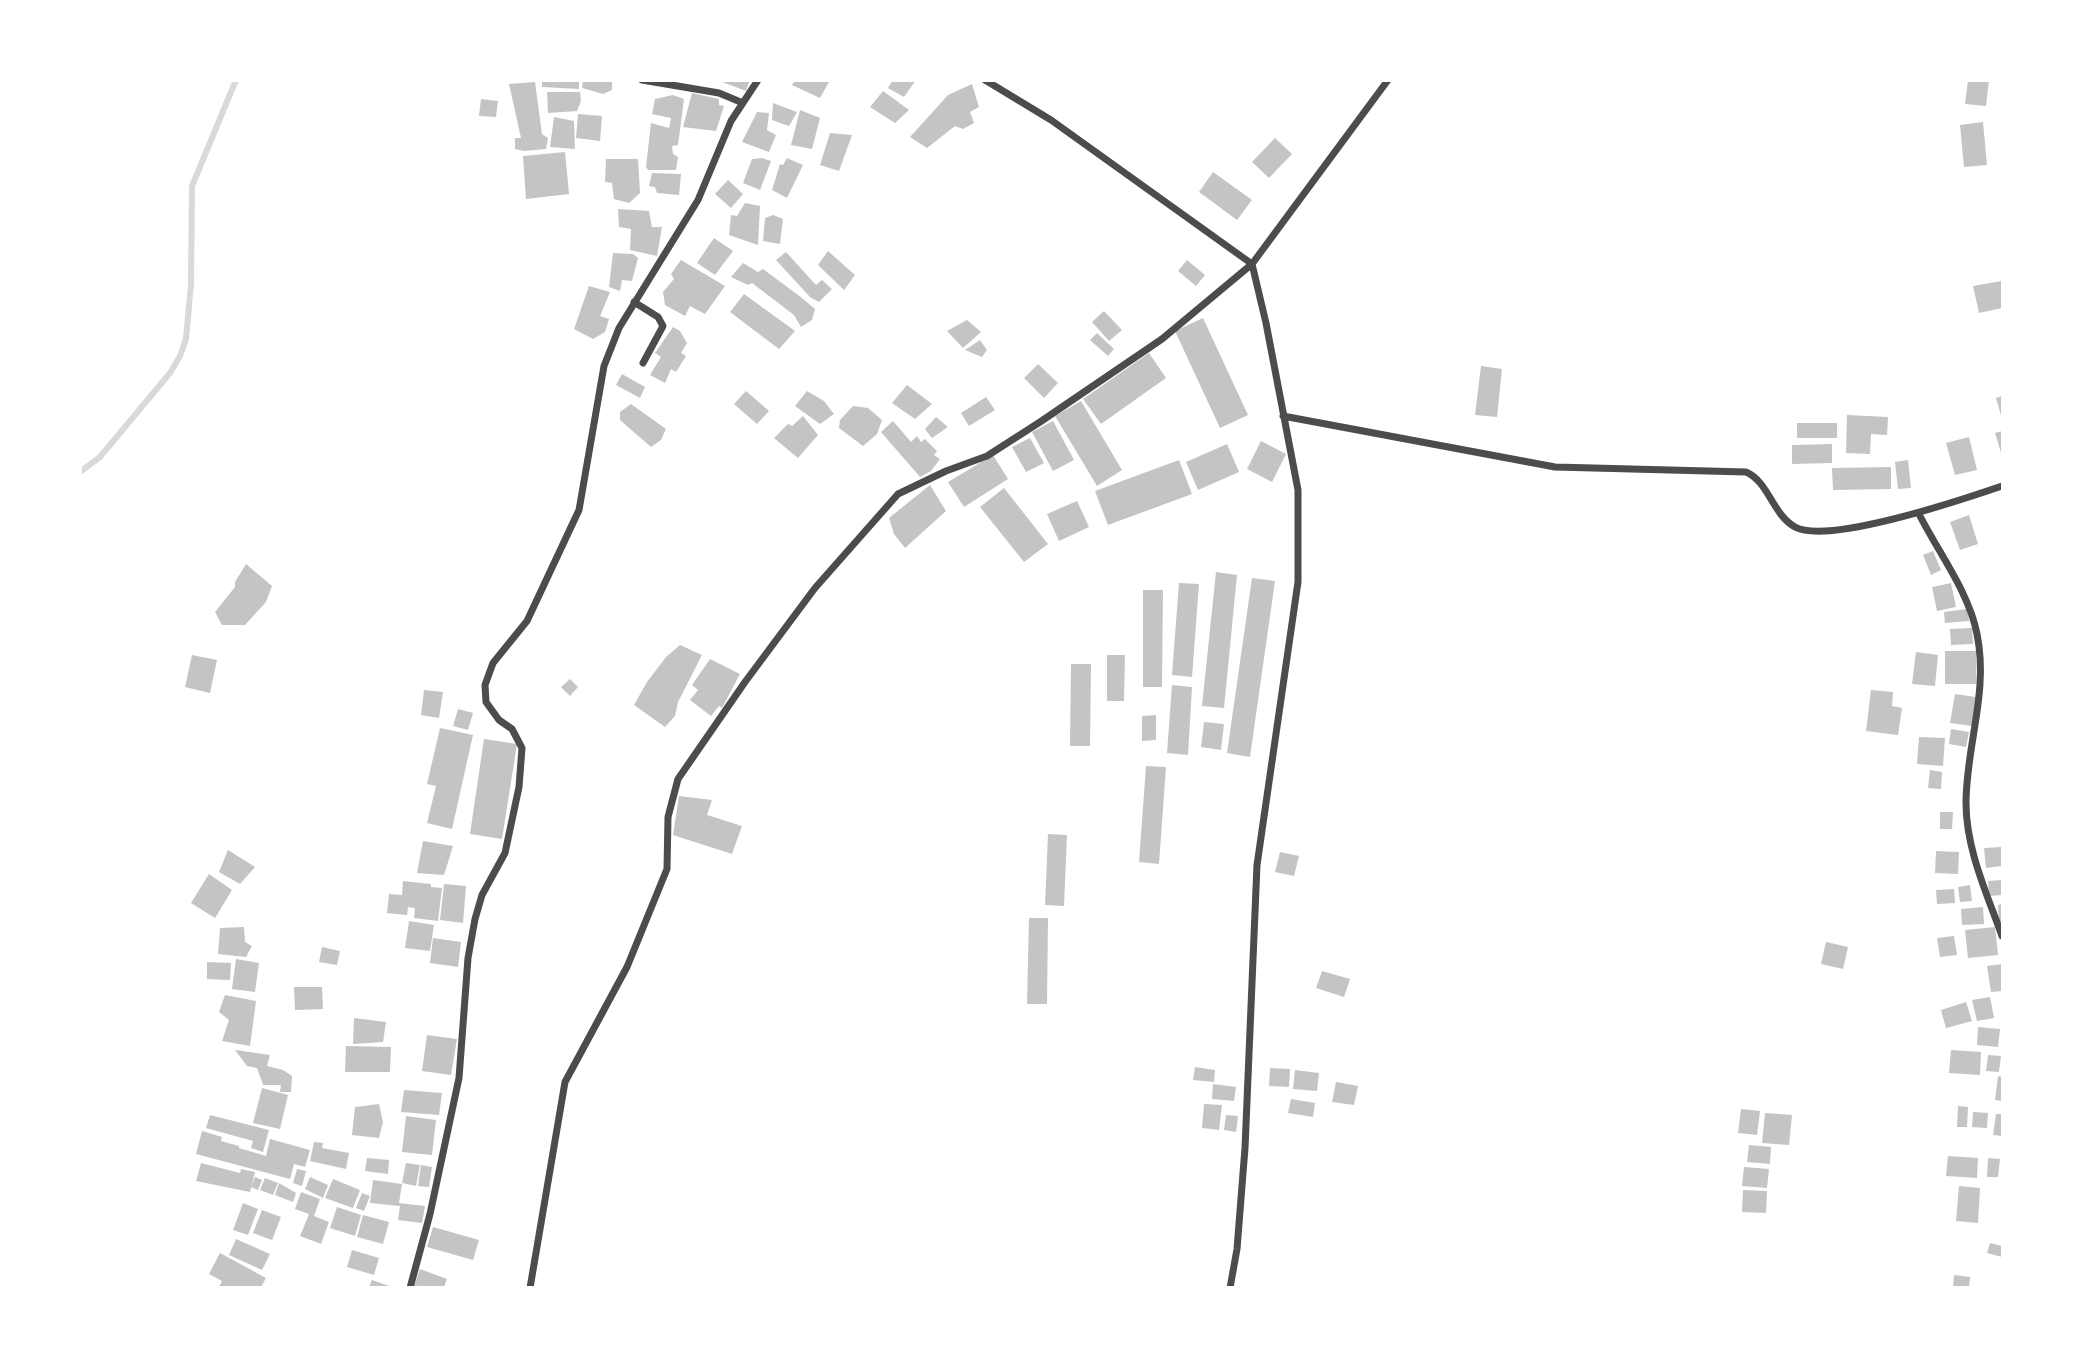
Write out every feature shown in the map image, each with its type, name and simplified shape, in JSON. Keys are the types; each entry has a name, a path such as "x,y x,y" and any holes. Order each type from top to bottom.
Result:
{"street":[{"path":"642,80 719,93 743,103"},
{"path":"410,1287 430,1214 459,1078 468,958 475,919 482,895 505,853 519,787 522,748 512,729 499,720 486,702 485,685 493,663 527,621 579,510 604,366 634,302 698,200 731,121 758,80"},
{"path":"985,80 1051,120 1252,264 1298,489 1298,582 1257,865 1246,1135 1237,1249 1230,1287"},
{"path":"530,1287 565,1082 627,967 667,869 668,817 678,779 745,682 815,588 898,494 946,471 987,456 1040,422 1163,339 1252,264 1388,80"},
{"path":"634,302 658,317 663,326 643,363"},
{"path":"1283,416 1555,467 1746,472 1756,476 1785,519 1803,531 1818,532 1919,514 2003,486"},
{"path":"1919,514 1965,598 1977,630 1981,689 1966,801 1967,821 1972,849 2003,936"}],"building":[{"path":"542,80 579,80 579,89 542,87"},
{"path":"583,80 612,80 612,90 603,94 582,88"},
{"path":"717,80 750,80 746,91"},
{"path":"795,80 830,80 820,98 792,85"},
{"path":"893,80 916,80 904,97 888,88"},
{"path":"1968,80 1989,80 1986,106 1965,104"},
{"path":"535,82 542,134 548,138 546,149 515,149 515,138 521,138 509,84"},
{"path":"972,84 979,107 970,112 974,123 963,129 955,126 927,148 910,137 948,95"},
{"path":"883,91 909,110 895,123 870,107"},
{"path":"547,92 580,92 581,101 577,111 548,113"},
{"path":"692,93 719,99 719,105 724,106 716,131 683,127"},
{"path":"673,95 684,99 678,145 672,146 673,154 678,157 676,170 648,170 646,167 651,123 669,128 671,118 652,114 655,99"},
{"path":"481,99 498,101 496,117 479,116"},
{"path":"773,103 797,112 789,126 772,120"},
{"path":"800,110 820,118 812,149 791,145"},
{"path":"757,112 769,113 767,130 776,135 769,152 742,142"},
{"path":"578,114 602,116 600,141 576,138"},
{"path":"554,117 574,121 575,149 550,147"},
{"path":"1983,122 1987,165 1964,167 1960,125"},
{"path":"830,133 852,135 839,171 820,165"},
{"path":"1275,138 1292,154 1269,178 1252,162"},
{"path":"565,152 569,194 526,199 523,156"},
{"path":"787,158 803,165 787,198 772,190 780,164 783,165"},
{"path":"606,159 638,159 640,193 629,203 614,199 612,183 605,182"},
{"path":"752,159 771,161 760,190 743,183"},
{"path":"1213,172 1252,200 1237,220 1199,192"},
{"path":"652,173 681,174 679,195 657,193 655,187 649,186"},
{"path":"728,180 743,194 731,208 715,194"},
{"path":"745,203 760,206 758,245 729,235 731,215 737,216"},
{"path":"618,209 649,211 652,227 662,227 657,256 630,250 631,229 619,227"},
{"path":"773,215 783,219 780,244 763,241 765,218"},
{"path":"714,238 733,251 715,275 697,263"},
{"path":"828,251 855,275 844,290 818,265"},
{"path":"786,252 816,285 822,280 832,289 819,302 810,297 776,260"},
{"path":"613,253 633,254 638,258 632,281 622,280 620,291 609,287"},
{"path":"681,260 725,286 705,314 690,306 685,316 665,305 663,292 674,279 671,274"},
{"path":"1187,260 1205,275 1196,286 1178,271"},
{"path":"743,263 758,272 763,269 802,298 815,309 812,320 801,327 794,315 752,283 748,285 731,277"},
{"path":"2001,281 2002,308 1979,313 1973,286"},
{"path":"589,286 610,292 600,316 609,319 605,332 593,339 574,329"},
{"path":"744,294 795,331 779,349 730,312"},
{"path":"1104,311 1122,330 1109,341 1092,322"},
{"path":"1203,318 1248,415 1220,428 1175,331"},
{"path":"967,320 981,332 963,348 947,331"},
{"path":"673,327 680,331 687,343 681,353 686,356 676,372 671,369 665,383 650,375 661,357 655,353"},
{"path":"1097,333 1114,349 1108,356 1090,340"},
{"path":"980,340 987,350 982,357 965,350"},
{"path":"1149,353 1166,378 1101,424 1083,399"},
{"path":"1038,364 1058,383 1044,398 1024,378"},
{"path":"1481,366 1502,369 1497,417 1475,415"},
{"path":"622,374 645,387 640,398 616,385"},
{"path":"907,385 932,404 915,419 892,403"},
{"path":"746,391 769,411 757,424 734,404"},
{"path":"807,391 824,401 834,414 820,424 795,406"},
{"path":"2002,396 2002,419 1996,398"},
{"path":"986,397 995,410 969,426 961,413"},
{"path":"1081,401 1122,470 1097,486 1055,416"},
{"path":"631,404 666,429 661,440 651,447 620,420 620,412"},
{"path":"853,406 868,408 882,420 877,434 863,446 839,428 840,420"},
{"path":"1847,415 1888,417 1887,435 1871,434 1870,454 1846,453"},
{"path":"803,416 818,435 798,458 774,438 788,424 792,426"},
{"path":"936,417 948,427 932,438 925,429"},
{"path":"893,421 911,442 917,436 921,442 925,439 937,451 934,455 940,459 931,471 920,477 881,432"},
{"path":"1053,421 1074,460 1053,471 1032,432"},
{"path":"1797,423 1837,423 1837,438 1797,438"},
{"path":"2002,431 2002,456 1995,433"},
{"path":"1969,437 1977,470 1955,475 1946,443"},
{"path":"1030,438 1044,463 1026,472 1012,447"},
{"path":"1261,441 1286,454 1272,482 1247,469"},
{"path":"1227,444 1239,472 1198,490 1186,462"},
{"path":"1832,444 1832,463 1792,464 1792,445"},
{"path":"993,455 1008,479 964,507 948,482"},
{"path":"1179,460 1192,494 1108,525 1095,491"},
{"path":"1908,460 1911,488 1898,489 1895,462"},
{"path":"1891,467 1891,489 1833,490 1832,468"},
{"path":"930,485 946,511 905,548 894,534 889,518"},
{"path":"1004,488 1048,544 1024,562 980,507"},
{"path":"1077,501 1089,527 1059,541 1047,514"},
{"path":"1969,515 1978,544 1960,550 1950,522"},
{"path":"1933,551 1941,570 1931,575 1923,555"},
{"path":"246,564 272,586 266,602 245,625 222,625 215,612 235,587 235,582"},
{"path":"1216,572 1237,575 1224,708 1202,706"},
{"path":"1252,578 1275,581 1250,757 1227,753"},
{"path":"1179,583 1199,584 1192,677 1172,675"},
{"path":"1951,583 1956,607 1937,611 1932,587"},
{"path":"1143,590 1163,590 1162,687 1143,687"},
{"path":"1967,609 1969,621 1945,623 1944,612"},
{"path":"1972,628 1973,644 1951,645 1950,629"},
{"path":"680,645 702,655 678,702 675,716 665,727 634,705 666,657"},
{"path":"1945,651 1976,651 1976,684 1945,684"},
{"path":"1916,652 1938,655 1935,686 1912,684"},
{"path":"192,655 217,660 210,693 185,687"},
{"path":"1107,655 1125,655 1124,701 1107,701"},
{"path":"710,659 740,674 722,708 719,706 711,716 690,700 698,690 692,685"},
{"path":"1071,664 1091,664 1090,746 1070,746"},
{"path":"570,679 578,687 570,696 561,687"},
{"path":"1172,685 1192,687 1188,755 1167,753"},
{"path":"424,690 443,692 439,718 421,715"},
{"path":"1871,690 1893,692 1892,706 1902,708 1898,735 1866,731"},
{"path":"1955,694 1976,697 1972,726 1950,723"},
{"path":"458,709 473,713 468,730 453,726"},
{"path":"1156,715 1156,740 1142,741 1142,716"},
{"path":"1204,722 1224,724 1221,750 1201,747"},
{"path":"440,728 473,735 452,829 427,823 436,786 427,784"},
{"path":"1951,729 1969,732 1966,747 1949,744"},
{"path":"1919,737 1945,738 1943,766 1917,764"},
{"path":"484,739 517,744 502,839 470,834"},
{"path":"1146,766 1166,767 1159,864 1139,862"},
{"path":"1930,770 1942,772 1941,789 1928,788"},
{"path":"679,796 712,800 707,815 742,826 732,854 673,835"},
{"path":"1940,812 1953,812 1952,829 1940,829"},
{"path":"1048,834 1067,835 1064,906 1045,905"},
{"path":"423,841 453,846 444,875 417,873"},
{"path":"2001,847 2002,866 1986,868 1984,848"},
{"path":"228,850 255,867 240,884 219,872"},
{"path":"1936,851 1959,852 1958,874 1935,873"},
{"path":"1280,852 1299,856 1294,876 1275,872"},
{"path":"209,874 232,890 215,918 191,903"},
{"path":"2002,880 2002,895 1989,896 1988,881"},
{"path":"403,881 442,888 438,921 414,918 415,908 408,907 407,915 387,913 389,894 402,895"},
{"path":"444,884 466,886 463,923 440,920"},
{"path":"1970,885 1972,901 1960,902 1958,887"},
{"path":"1954,889 1955,903 1937,904 1936,890"},
{"path":"2002,904 2002,921 1999,922 1998,905"},
{"path":"1983,907 1984,924 1962,925 1961,909"},
{"path":"1029,918 1048,918 1047,1004 1027,1004"},
{"path":"409,921 434,925 430,951 405,948"},
{"path":"244,927 245,942 252,946 246,957 218,954 220,928"},
{"path":"1995,927 1998,955 1968,958 1965,930"},
{"path":"1954,936 1957,955 1940,957 1937,938"},
{"path":"433,938 461,942 458,967 430,963"},
{"path":"1826,942 1848,947 1843,969 1821,964"},
{"path":"322,947 340,951 337,965 319,962"},
{"path":"236,959 259,963 255,992 232,989"},
{"path":"207,962 231,963 230,980 207,979"},
{"path":"2002,964 2002,991 1991,992 1987,966"},
{"path":"1322,971 1350,979 1344,997 1316,988"},
{"path":"294,987 322,987 323,1009 295,1010"},
{"path":"225,995 256,1001 250,1046 222,1041 229,1020 219,1012"},
{"path":"1990,997 1994,1018 1977,1021 1972,1000"},
{"path":"1966,1002 1972,1021 1946,1028 1941,1010"},
{"path":"354,1018 386,1022 383,1042 353,1044"},
{"path":"1978,1027 2000,1029 1998,1047 1977,1045"},
{"path":"427,1035 457,1039 451,1075 422,1071"},
{"path":"346,1046 391,1047 390,1072 345,1072"},
{"path":"235,1050 270,1055 267,1066 283,1070 292,1076 291,1092 280,1092 281,1085 263,1085 257,1068 247,1066"},
{"path":"1951,1050 1981,1052 1980,1075 1949,1073"},
{"path":"1988,1055 2001,1056 1999,1072 1986,1071"},
{"path":"1195,1067 1215,1070 1214,1082 1193,1080"},
{"path":"1270,1068 1290,1069 1289,1087 1269,1086"},
{"path":"1295,1070 1319,1073 1317,1091 1293,1089"},
{"path":"1998,1076 2002,1077 2002,1101 1995,1100"},
{"path":"1336,1082 1358,1086 1354,1105 1332,1102"},
{"path":"1213,1084 1236,1087 1234,1101 1212,1099"},
{"path":"262,1088 288,1095 280,1129 253,1123"},
{"path":"404,1090 442,1093 439,1115 401,1112"},
{"path":"1291,1099 1315,1103 1313,1117 1288,1113"},
{"path":"379,1104 383,1122 379,1138 352,1135 355,1107"},
{"path":"1204,1104 1222,1105 1219,1130 1202,1128"},
{"path":"1958,1106 1968,1107 1967,1127 1957,1127"},
{"path":"1741,1109 1760,1111 1757,1135 1738,1133"},
{"path":"1973,1112 1988,1113 1987,1128 1972,1127"},
{"path":"1765,1113 1792,1115 1789,1145 1762,1143"},
{"path":"1996,1114 2002,1114 2002,1136 1993,1135"},
{"path":"210,1115 269,1130 263,1152 251,1148 253,1141 206,1128"},
{"path":"1226,1115 1238,1116 1236,1132 1224,1130"},
{"path":"406,1116 436,1120 432,1155 402,1152"},
{"path":"202,1131 222,1137 221,1141 266,1156 270,1139 310,1150 305,1167 294,1164 290,1179 196,1154"},
{"path":"314,1142 323,1143 322,1148 349,1153 346,1169 310,1161"},
{"path":"1749,1145 1771,1147 1770,1164 1747,1162"},
{"path":"1948,1156 1978,1158 1977,1178 1946,1176"},
{"path":"367,1158 389,1160 388,1174 365,1171"},
{"path":"1988,1158 2000,1159 1998,1177 1987,1177"},
{"path":"201,1163 240,1173 241,1169 255,1172 250,1192 196,1181"},
{"path":"406,1163 420,1165 416,1186 402,1183"},
{"path":"421,1165 432,1167 429,1187 418,1186"},
{"path":"1744,1167 1769,1169 1767,1188 1742,1186"},
{"path":"297,1169 306,1171 302,1186 293,1183"},
{"path":"255,1177 262,1180 258,1190 251,1187"},
{"path":"310,1177 328,1185 323,1198 305,1189"},
{"path":"265,1178 278,1183 273,1195 260,1190"},
{"path":"333,1179 360,1190 353,1208 325,1198"},
{"path":"373,1180 402,1184 399,1203 425,1206 422,1223 398,1220 400,1206 370,1203"},
{"path":"279,1183 296,1193 293,1202 275,1195"},
{"path":"1959,1186 1980,1188 1978,1223 1956,1221"},
{"path":"1743,1190 1767,1191 1766,1213 1742,1212"},
{"path":"301,1192 320,1199 314,1216 329,1222 321,1244 300,1236 309,1214 295,1209"},
{"path":"362,1193 370,1196 364,1211 356,1208"},
{"path":"243,1203 258,1209 248,1235 233,1230"},
{"path":"337,1207 361,1215 355,1236 330,1228"},
{"path":"262,1210 281,1217 272,1240 253,1233"},
{"path":"363,1215 389,1222 383,1244 357,1237"},
{"path":"433,1227 479,1240 473,1260 427,1247"},
{"path":"236,1239 270,1254 262,1270 229,1255"},
{"path":"1990,1243 2002,1246 2002,1257 1987,1253"},
{"path":"352,1250 379,1258 374,1275 347,1267"},
{"path":"220,1253 266,1278 261,1287 219,1287 222,1281 209,1274"},
{"path":"420,1269 447,1279 444,1287 414,1287"},
{"path":"1954,1275 1970,1277 1969,1287 1953,1287"},
{"path":"372,1280 392,1287 369,1287"}],"waterway":[{"path":"80,472 100,457 170,373 180,356 186,339 191,284 192,186 236,80"}]}
